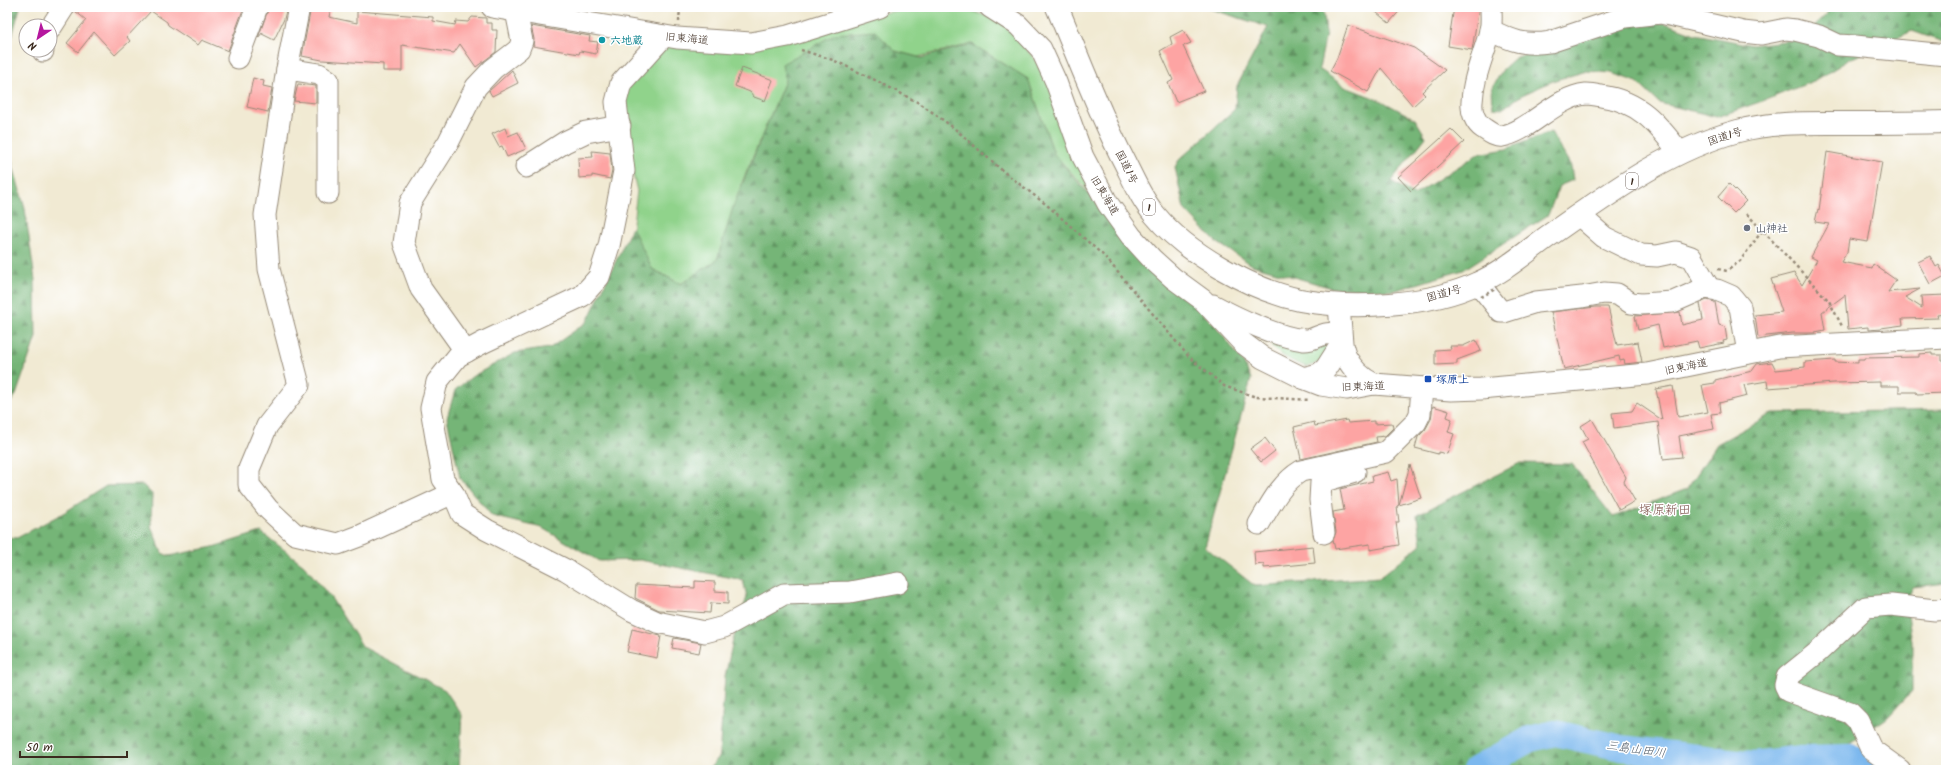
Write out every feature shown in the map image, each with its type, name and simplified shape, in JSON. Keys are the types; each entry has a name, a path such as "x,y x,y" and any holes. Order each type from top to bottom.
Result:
{"highway":[{"name":"国道1号","path":"1057,7 1108,130 1139,192 1154,214 1173,234 1209,261 1254,284 1278,294 1301,300 1337,326 1396,304 1482,292 1515,260 1579,215 1679,152 1738,131 1799,123 1946,122"}],"street":[{"path":"57,18 64,7"},
{"path":"238,58 257,7"},
{"path":"299,7 287,70 265,215 269,268 300,385 267,426 249,469 250,485 268,509 295,534 338,544 362,535 453,493"},
{"name":"旧東海道","path":"492,7 664,36 751,43 788,36 880,7"},
{"name":"旧東海道","path":"990,7 1018,25 1041,49 1056,82 1083,157 1108,204 1132,236 1152,259 1173,278 1203,300 1243,343 1262,358 1321,385 1347,389 1374,384 1450,390 1481,389 1647,374 1780,347 1946,338"},
{"path":"1491,7 1490,30 1475,78 1472,102 1473,114 1480,126 1492,134 1501,136 1514,132 1571,97 1586,94 1613,98 1635,106 1662,130 1679,152"},
{"path":"466,352 421,289 404,243 410,203 449,141 476,87 493,68 519,49 522,41 516,11"},
{"path":"1490,30 1508,39 1522,43 1538,44 1550,42 1625,18 1662,13 1743,32 1761,34 1786,29 1795,30 1819,36 1838,46 1862,46 1946,55"},
{"path":"664,36 621,83 616,102 620,126 624,171 609,246 599,277 582,296 458,356 437,382 431,408 443,479 453,493 462,514 487,530 566,570 631,610 657,622 705,632 724,627 784,594 850,592 898,583"},
{"path":"287,70 319,74 328,80 328,193"},
{"path":"526,167 564,142 586,132 620,126"},
{"path":"1579,215 1604,237 1641,255 1657,256 1676,252 1691,257 1709,288"},
{"path":"1482,292 1501,312 1504,312 1536,302 1604,293 1617,294 1636,304 1672,302 1709,288 1724,292 1737,302 1740,307 1748,353"},
{"path":"1203,300 1229,314 1270,330 1306,340 1337,326"},
{"path":"1303,378 1319,374 1326,368 1337,326"},
{"path":"1337,326 1345,355 1356,372 1364,380 1374,384"},
{"path":"1262,358 1258,349 1258,338 1261,333 1270,330"},
{"path":"1259,524 1283,486 1292,476 1301,471 1386,452 1416,422 1420,414 1422,388"},
{"path":"1324,533 1320,500 1321,482 1381,464 1386,459 1386,452"},
{"path":"1900,770 1872,749 1858,721 1850,713 1788,691 1786,685 1787,677 1818,652 1866,608 1891,605 1935,610 1946,609"}],"path":[{"path":"788,36 800,49 833,60 879,82 921,104 954,128 1004,172 1048,206 1105,257 1189,357 1224,386 1256,397 1311,400"},
{"path":"1747,214 1829,300 1840,321 1846,343"},
{"path":"1714,268 1727,271 1740,260 1762,231"},
{"path":"1482,292 1504,284"}],"green space":[{"path":"7,7 20,7 7,55"},
{"path":"926,7 961,7 1000,21 1048,73 1111,215 1054,154 1028,79 972,44 918,57 895,51 785,81 741,185 717,260 681,284 652,269 632,232 637,191 616,102 645,67 677,38 772,39 846,18"},
{"path":"1204,7 1323,7 1326,34 1319,69 1345,87 1382,101 1415,119 1426,137 1391,181 1414,195 1478,154 1506,149 1551,132 1571,166 1573,180 1559,186 1548,215 1463,270 1393,291 1332,288 1252,265 1215,241 1184,209 1175,167 1179,160 1235,109 1237,86 1268,27"},
{"path":"1828,7 1946,7 1946,43 1912,31 1850,59 1816,80 1717,117 1659,103 1637,82 1611,73 1587,71 1555,80 1522,95 1502,109 1493,108 1492,88 1503,69 1515,58 1615,23 1665,23 1695,34 1752,45 1801,39 1827,14"},
{"path":"875,31 895,51 921,58 972,44 1028,79 1054,154 1139,252 1215,325 1243,362 1251,379 1205,547 1255,586 1380,577 1421,544 1417,515 1520,463 1572,464 1613,517 1687,489 1717,444 1773,413 1946,410 1946,583 1913,587 1906,602 1912,642 1912,691 1887,718 1851,742 1839,770 708,770 719,757 725,677 733,640 747,597 743,580 640,560 599,561 542,528 492,516 460,478 447,418 455,390 473,376 515,353 550,348 587,322 632,227 652,269 681,284 717,260 734,204 785,81 782,64 835,34"},
{"path":"7,55 10,155 25,209 35,280 36,337 16,395 7,407"},
{"path":"1273,343 1292,348 1323,343 1328,347 1324,360 1308,367 1283,356 1271,345"},
{"path":"143,485 152,494 151,526 162,553 169,556 213,547 261,532 304,565 331,598 363,647 445,690 462,715 459,770 7,770 7,537 17,538 65,512 106,486"}],"building":[{"path":"76,7 244,7 228,51 202,40 198,45 168,25 167,22 151,11 127,37 130,41 115,55 94,32 78,52 67,43 86,20 75,11"},
{"path":"269,7 287,7 284,19 274,40 262,34 263,32 258,38"},
{"path":"311,7 331,7 329,17 357,23 357,11 433,17 433,21 455,25 456,21 468,22 472,17 486,18 486,23 492,23 492,30 497,30 496,52 476,67 460,44 454,53 402,45 402,71 383,71 383,64 322,60 302,56"},
{"path":"1370,7 1403,7 1389,23"},
{"path":"1454,7 1479,7 1472,50 1448,46"},
{"path":"1348,25 1414,48 1445,70 1422,92 1425,95 1413,106 1381,68 1368,92 1330,71 1337,58"},
{"path":"531,26 590,36 589,41 598,42 596,54 580,51 579,54 533,46 534,39"},
{"path":"1183,30 1191,43 1183,46 1204,91 1176,102 1168,83 1173,80 1160,51 1172,44 1170,37"},
{"path":"742,68 773,80 765,101 754,97 750,92 735,86"},
{"path":"512,70 518,83 492,96 489,91"},
{"path":"253,78 264,81 263,86 272,88 268,112 247,107"},
{"path":"298,84 316,86 316,103 294,101"},
{"path":"505,128 508,136 518,132 526,149 507,157 502,146 499,147 492,134"},
{"path":"1451,129 1464,142 1411,191 1398,177"},
{"path":"592,151 610,153 612,170 610,179 592,175 592,177 579,178 578,158 593,157"},
{"path":"1827,152 1882,162 1868,242 1849,239 1847,252 1841,262 1872,268 1873,264 1896,280 1888,292 1920,289 1905,297 1922,308 1921,296 1946,295 1946,314 1937,315 1938,318 1902,319 1903,325 1881,329 1868,330 1868,327 1848,329 1845,295 1822,312 1825,330 1815,333 1793,333 1758,337 1755,315 1782,312 1771,279 1794,273 1802,285 1817,260 1811,257 1829,224 1815,222 1818,209 1819,210"},
{"path":"1729,184 1746,201 1734,213 1718,197"},
{"path":"1930,256 1936,267 1939,265 1945,276 1930,284 1918,262"},
{"path":"1707,300 1715,302 1719,325 1725,327 1727,340 1723,341 1724,343 1699,348 1697,341 1663,348 1658,325 1638,330 1635,316 1680,312 1682,325 1703,320 1700,303"},
{"path":"1608,307 1617,345 1638,342 1642,362 1625,364 1624,360 1620,361 1619,356 1564,369 1551,312"},
{"path":"1476,340 1481,351 1457,360 1457,364 1435,365 1435,350 1451,349 1450,346 1463,346"},
{"path":"1932,353 1932,355 1942,355 1942,361 1946,361 1946,393 1917,394 1916,392 1899,392 1899,386 1880,386 1880,382 1834,383 1768,388 1767,381 1744,385 1747,396 1719,403 1720,413 1711,414 1714,429 1679,436 1682,457 1663,459 1658,422 1614,428 1612,413 1632,411 1637,403 1662,420 1656,389 1673,386 1678,417 1708,412 1702,385 1715,383 1715,380 1752,371 1757,364 1772,362 1776,370 1805,367 1805,362 1835,360 1835,362 1858,363 1858,359 1864,358 1919,357 1919,354"},
{"path":"1433,406 1449,411 1447,417 1452,419 1448,432 1454,434 1447,454 1438,452 1438,454 1415,448 1418,437 1425,430 1431,419"},
{"path":"1592,419 1626,477 1624,482 1635,501 1619,510 1582,442 1588,439 1581,426"},
{"path":"1347,420 1348,423 1374,421 1374,424 1392,423 1393,428 1385,436 1376,437 1377,442 1301,459 1294,427 1314,422 1315,426"},
{"path":"1265,438 1275,451 1261,462 1250,449"},
{"path":"1410,465 1421,498 1399,505"},
{"path":"1388,472 1391,481 1397,479 1399,505 1397,506 1399,522 1396,522 1399,545 1370,550 1370,544 1335,549 1333,540 1336,532 1333,512 1344,510 1340,489 1373,481 1372,476"},
{"path":"1313,546 1315,563 1264,568 1264,564 1255,565 1254,552"},
{"path":"695,581 715,582 715,591 728,592 728,604 711,603 710,613 659,610 635,598 636,585 695,588"},
{"path":"632,629 661,636 657,658 627,652"},
{"path":"674,638 701,643 699,653 672,648"}],"waterway":[{"name":"三島山田川","path":"1475,770 1530,739 1555,733 1622,748 1753,764 1801,758 1851,757 1868,764 1875,770"}],"place":[{"name":"六地蔵","path":"602,40"},
{"name":"山神社","path":"1747,228"},
{"name":"塚原上","path":"1428,379"}],"district":[{"name":"塚原新田","path":"1665,509"}]}
